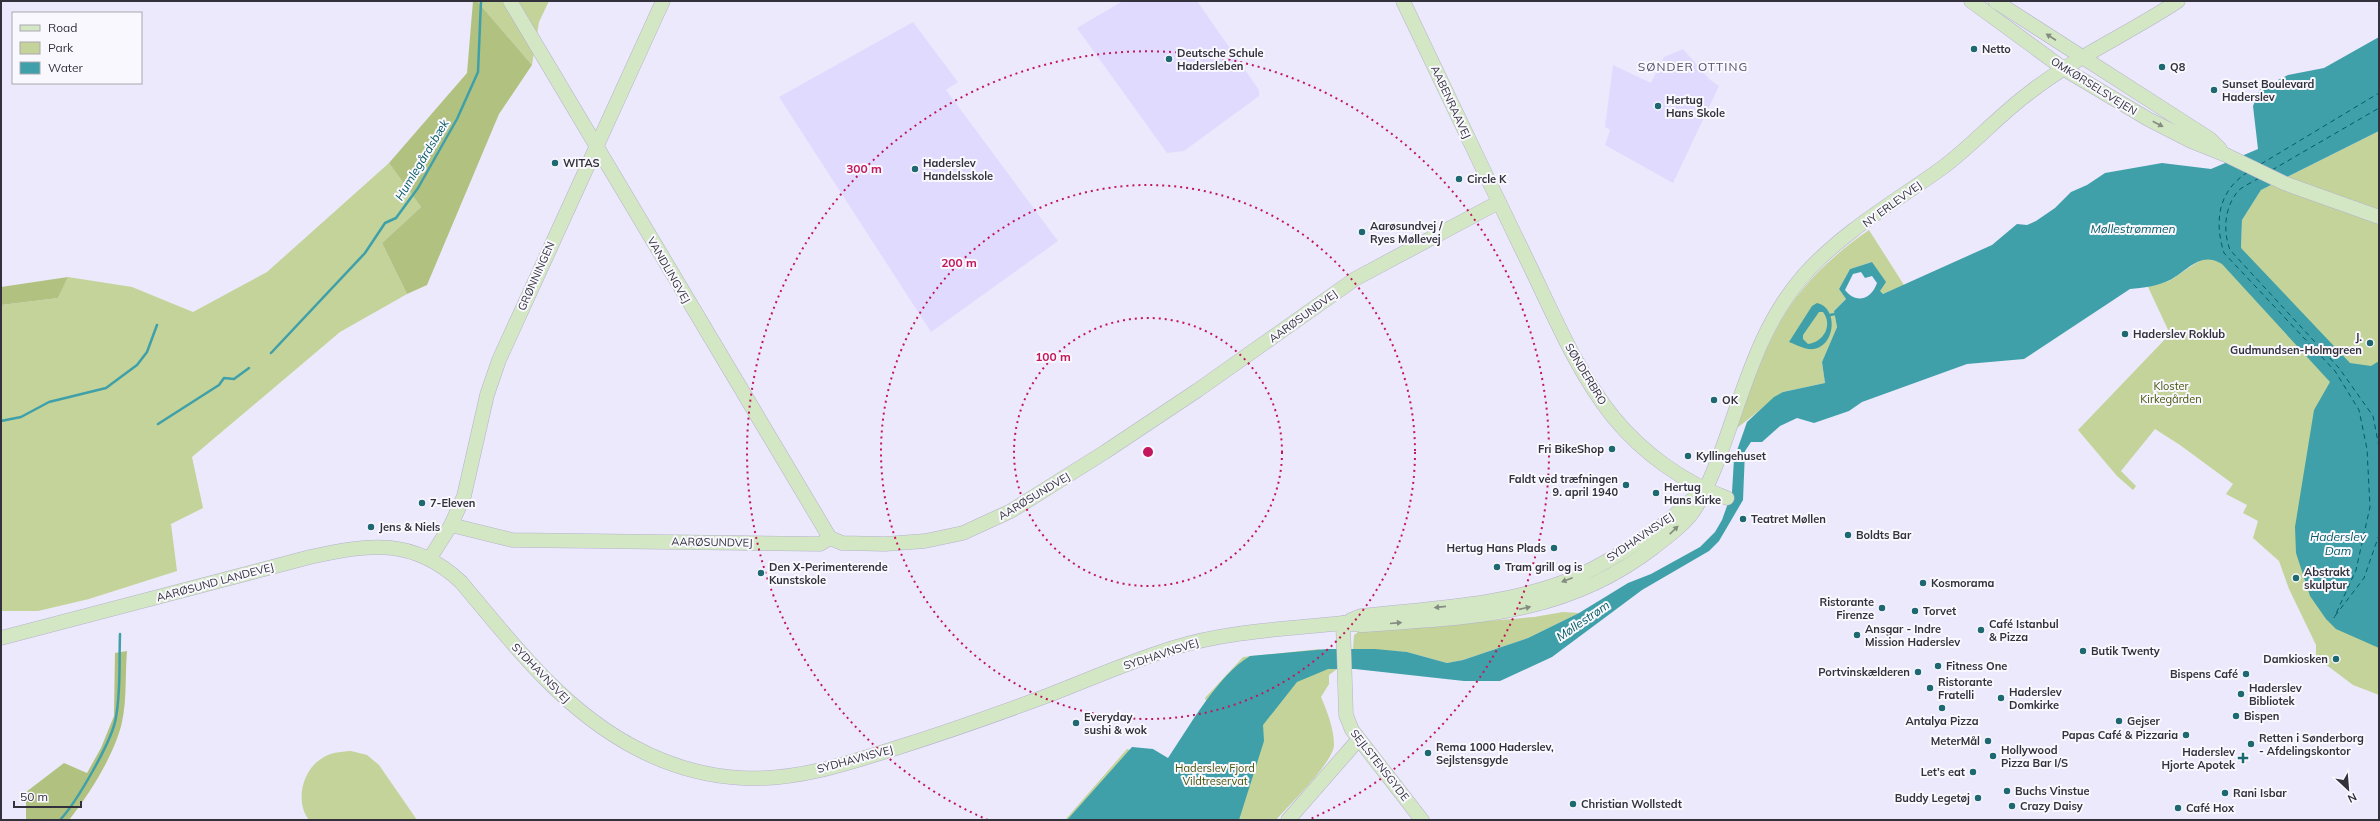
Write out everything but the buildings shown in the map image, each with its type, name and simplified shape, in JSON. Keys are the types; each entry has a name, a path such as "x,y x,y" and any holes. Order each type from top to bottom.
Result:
{"street":[{"name":"VANDLINGVEJ","path":"510,1 595,146 830,538"},
{"name":"GRØNNINGEN","path":"430,558 451,524 464,496 487,395 499,360 595,146 664,1"},
{"name":"AABENRAAVEJ","path":"1403,1 1499,202"},
{"name":"OMKØRSELSVEJEN","path":"1971,1 2064,69 2148,119 2191,141 2226,155 2284,183 2379,217"},
{"name":"OMKØRSELSVEJEN","path":"1995,1 2210,139 2226,155"},
{"name":"NY ERLEVVEJ","path":"1703,490 1720,455 1764,334 1784,299 1804,274 1828,251 1952,161 2029,92 2064,69 2151,19 2178,1"},
{"path":"1993,18 2006,20 2067,58 2084,58"},
{"path":"2064,69 2081,70 2092,74 2149,107 2162,108"},
{"name":"SØNDERBRO","path":"1499,202 1564,337 1598,395 1614,418 1639,444 1703,490 1727,498"},
{"name":"AARØSUNDVEJ","path":"451,524 512,540 820,544 830,538 842,543 885,544 925,541 963,533 1011,511 1105,452 1204,386 1355,279 1499,202"},
{"name":"SYDHAVNSVEJ","path":"430,558 446,568 461,582 544,679 577,710 599,727 634,748 670,763 695,771 743,778 769,778 805,773 866,758 966,726 1151,655 1197,641 1343,623 1362,625 1482,616 1526,608 1575,593 1605,579 1640,557 1671,534 1696,509 1703,490"},
{"name":"AARØSUND LANDEVEJ","path":"1,638 350,548 378,546 396,547 430,558"},
{"name":"SEJLSTENSGYDE","path":"1343,623 1346,715 1358,740 1419,815"},
{"path":"1288,820 1358,740"}],"shaded area":[{"name":"Deutsche Schule Hadersleben","path":"1123,1 1197,1 1259,90 1259,96 1184,151 1167,153 1077,28"},
{"name":"Haderslev Handelsskole","path":"913,22 958,82 946,90 1058,241 931,332 779,97"},
{"name":"Hertug Hans Skole","path":"1683,49 1709,79 1719,86 1673,183 1605,145 1610,130 1605,127 1613,65 1651,83 1664,57"}],"green space":[{"path":"473,1 477,1 532,65 499,114 427,285 407,294 382,243 421,207 389,163 467,73"},
{"path":"477,1 549,1 539,22 532,65"},
{"name":"Kloster Kirkegården","path":"2379,131 2379,695 2353,685 2316,657 2316,645 2289,589 2279,561 2253,538 2258,521 2243,513 2247,505 2226,494 2233,484 2180,445 2155,429 2121,471 2136,486 2133,490 2117,476 2078,430 2170,334 2148,287 2169,281 2202,259 2213,258 2241,248 2242,220 2261,190"},
{"path":"389,163 421,207 382,243 407,294 340,332 192,457 203,508 171,524 177,571 89,599 38,611 1,611 1,305 58,298 68,277 132,287 193,312 267,272"},
{"path":"1869,230 1904,285 1883,294 1880,292 1872,262 1850,269 1839,289 1846,299 1834,311 1837,327 1822,362 1825,383 1783,392 1737,428 1759,366 1784,316 1799,294 1818,272 1841,251"},
{"path":"68,277 58,298 1,305 1,287"},
{"path":"1563,612 1579,613 1528,638 1463,660 1447,663 1407,652 1353,649 1354,635 1358,632 1534,617"},
{"name":"Haderslev Fjord Vildtreservat","path":"1320,649 1337,669 1329,675 1329,684 1321,697 1328,714 1334,739 1332,753 1319,773 1276,820 1065,820 1127,749 1169,761 1215,723 1205,698 1243,657"},
{"path":"127,651 124,714 114,747 100,774 85,799 69,820 26,820 26,792 64,763 87,773 101,748 114,716 115,653"},
{"path":"351,751 367,755 379,765 417,820 309,820 302,805 302,796 305,779 309,771 314,764 328,755"}],"water":[{"name":"Møllestrømmen","path":"2379,37 2379,131 2261,190 2242,220 2241,248 2350,363 2371,366 2379,361 2379,648 2336,629 2326,619 2310,596 2296,553 2295,527 2314,410 2330,382 2222,264 2207,260 2195,263 2177,276 2161,284 2130,289 2024,359 1967,364 1862,402 1849,411 1814,423 1797,418 1780,426 1762,442 1751,442 1745,451 1743,500 1719,541 1709,551 1642,590 1552,657 1500,681 1464,681 1355,669 1328,669 1297,682 1263,725 1264,741 1239,820 1067,820 1132,747 1153,749 1168,758 1216,688 1238,665 1250,656 1327,649 1375,649 1407,652 1447,663 1463,660 1528,638 1579,613 1628,583 1651,574 1700,547 1715,532 1722,520 1732,492 1734,459 1747,422 1774,397 1783,392 1825,383 1822,362 1837,327 1834,311 1846,299 1839,289 1850,269 1872,262 1886,282 1880,291 1883,294 1992,245 2017,224 2027,225 2036,221 2055,208 2071,192 2087,185 2105,173 2162,163 2211,169 2258,149 2253,106 2260,89 2288,75 2324,68","holes":["1861,272 1865,278 1872,276 1877,283 1871,293 1867,296 1863,298 1854,297 1845,290 1853,274"]},
{"path":"1817,303 1824,306 1829,312 1832,327 1826,341 1821,346 1814,349 1807,349 1789,342 1812,306","holes":["1819,312 1823,312 1827,322 1825,332 1814,343 1808,344 1803,339 1803,335"]}],"waterway":[{"name":"Humlegårdsbæk","path":"271,353 365,253 385,223 396,218 418,188 457,119 478,72 481,1"},
{"path":"1830,315 1835,314"},
{"path":"1,421 21,417 49,402 106,388 137,365 147,352 157,325"},
{"name":"Humlegårdsbæk","path":"158,424 219,385 224,378 234,379 249,368"},
{"name":"Humlegårdsbæk","path":"60,820 67,812 93,771 113,727 119,696 120,634"}],"ferry route":[{"path":"2261,164 2379,93"},
{"path":"2272,170 2379,108"},
{"path":"2248,172 2230,188 2221,208 2219,230 2224,253 2335,371 2359,410 2367,449 2370,507 2356,570 2334,618"},
{"path":"2259,178 2238,191 2227,212 2226,235 2230,250 2339,368 2373,416 2379,447"},
{"path":"2335,616 2364,578 2379,535"}],"place":[{"name":"Netto","path":"1974,49"},
{"name":"Deutsche Schule Hadersleben","path":"1169,59"},
{"name":"Q8","path":"2162,67"},
{"name":"Sunset Boulevard Haderslev","path":"2214,90"},
{"name":"Hertug Hans Skole","path":"1658,106"},
{"name":"WITAS","path":"555,163"},
{"name":"Haderslev Handelsskole","path":"915,169"},
{"name":"Circle K","path":"1459,179"},
{"name":"Aarøsundvej / Ryes Møllevej","path":"1362,232"},
{"name":"Haderslev Roklub","path":"2125,334"},
{"name":"J. Gudmundsen-Holmgreen","path":"2370,343"},
{"name":"OK","path":"1714,400"},
{"name":"Fri BikeShop","path":"1612,449"},
{"name":"Kyllingehuset","path":"1688,456"},
{"name":"Faldt ved træfningen 9. april 1940","path":"1626,485"},
{"name":"Hertug Hans Kirke","path":"1656,493"},
{"name":"7-Eleven","path":"422,503"},
{"name":"Teatret Møllen","path":"1743,519"},
{"name":"Jens & Niels","path":"371,527"},
{"name":"Boldts Bar","path":"1848,535"},
{"name":"Hertug Hans Plads","path":"1554,548"},
{"name":"Tram grill og is","path":"1497,567"},
{"name":"Den X-Perimenterende Kunstskole","path":"761,573"},
{"name":"Abstrakt skulptur","path":"2296,578"},
{"name":"Kosmorama","path":"1923,583"},
{"name":"Ristorante Firenze","path":"1882,608"},
{"name":"Torvet","path":"1915,611"},
{"name":"Café Istanbul & Pizza","path":"1981,630"},
{"name":"Ansgar - Indre Mission Haderslev","path":"1857,635"},
{"name":"Butik Twenty","path":"2083,651"},
{"name":"Damkiosken","path":"2336,659"},
{"name":"Fitness One","path":"1938,666"},
{"name":"Portvinskælderen","path":"1918,672"},
{"name":"Bispens Café","path":"2246,674"},
{"name":"Ristorante Fratelli","path":"1930,688"},
{"name":"Haderslev Bibliotek","path":"2241,694"},
{"name":"Haderslev Domkirke","path":"2001,698"},
{"name":"Antalya Pizza","path":"1942,708"},
{"name":"Bispen","path":"2236,716"},
{"name":"Gejser","path":"2119,721"},
{"name":"Everyday sushi & wok","path":"1076,723"},
{"name":"Papas Café & Pizzaria","path":"2186,735"},
{"name":"MeterMål","path":"1988,741"},
{"name":"Retten i Sønderborg - Afdelingskontor","path":"2251,744"},
{"name":"Rema 1000 Haderslev, Sejlstensgyde","path":"1428,753"},
{"name":"Hollywood Pizza Bar I/S","path":"1993,756"},
{"name":"Haderslev Hjorte Apotek","path":"2243,758"},
{"name":"Let’s eat","path":"1973,772"},
{"name":"Buchs Vinstue","path":"2007,791"},
{"name":"Rani Isbar","path":"2225,793"},
{"name":"Buddy Legetøj","path":"1978,798"},
{"name":"Christian Wollstedt","path":"1573,804"},
{"name":"Crazy Daisy","path":"2012,806"},
{"name":"Café Hox","path":"2178,808"}],"district":[{"name":"SØNDER OTTING","path":"1693,67"}],"water label":[{"name":"Haderslev Dam","path":"2338,544"},
{"name":"Møllestrøm","path":"1583,621"}]}
